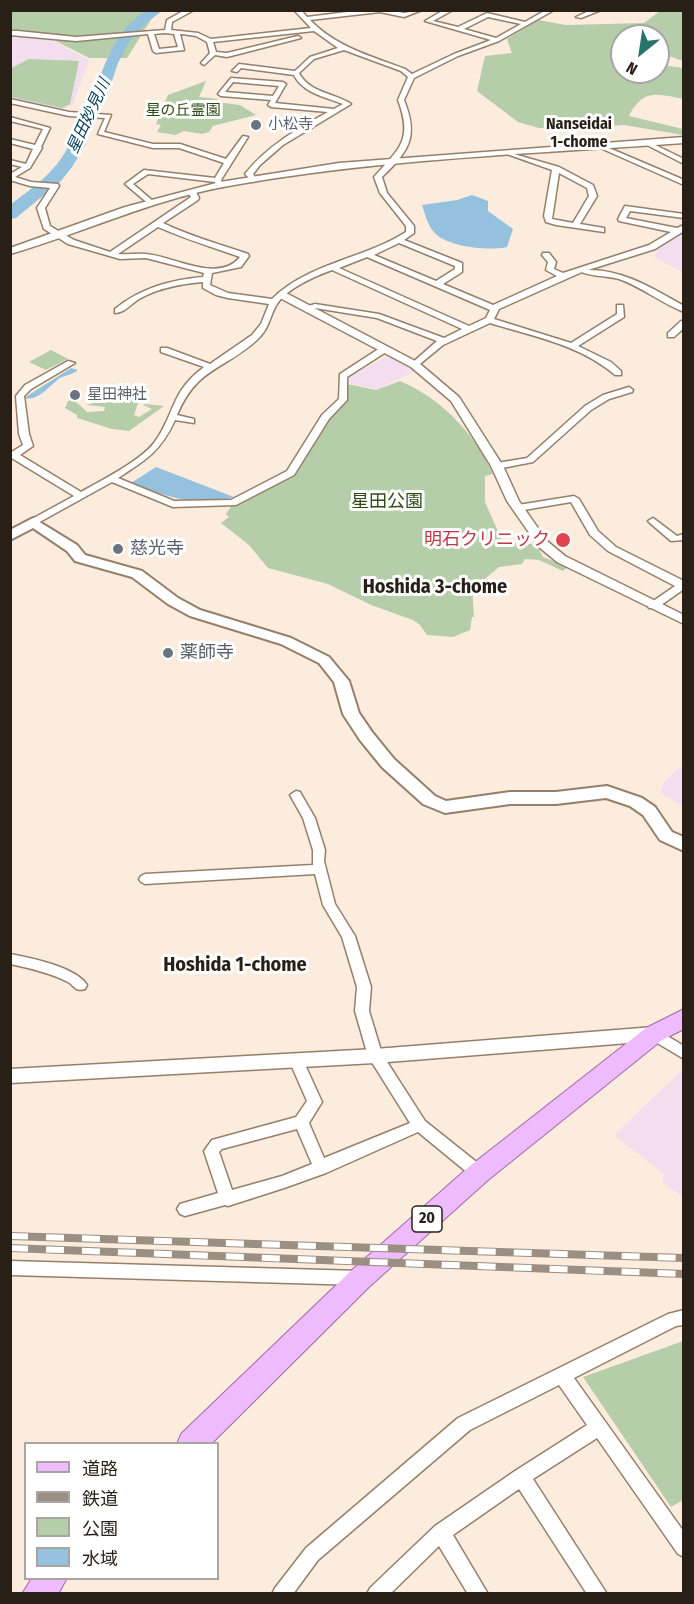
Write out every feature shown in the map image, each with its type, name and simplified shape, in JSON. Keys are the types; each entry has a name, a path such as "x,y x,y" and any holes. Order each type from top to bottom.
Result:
{"main road":[{"path":"10,536 33,522 72,548 80,558 137,574 173,601 195,613 286,641 324,660 341,681 351,714 366,736 388,763 429,800 445,807 510,798 556,798 607,792 636,802 649,811 666,836 684,845"},
{"name":"20","path":"192,1442 361,1278 479,1173 654,1034 684,1018"},
{"path":"37,1593 51,1580"}],"street":[{"path":"168,33 169,21 191,10"},
{"path":"297,10 315,29 344,48 403,70 411,77"},
{"path":"306,19 382,11 404,15 419,10"},
{"path":"450,10 428,21 497,40"},
{"path":"579,17 598,10"},
{"path":"33,522 81,496 149,453 165,435 179,399 189,385 211,367 238,350 263,327 278,298 299,282 331,267 368,255 400,241 410,233 410,225 384,193 378,177 396,160 409,136 410,120 401,100 411,77 456,55 497,40 549,11"},
{"path":"459,29 487,15 527,24"},
{"path":"210,41 315,29"},
{"path":"10,33 76,39 122,33 177,33 204,36 210,41 213,53"},
{"path":"151,33 156,51"},
{"path":"145,52 182,49 177,33"},
{"path":"213,53 227,55 298,38"},
{"path":"238,67 296,73 312,58 344,48"},
{"path":"204,63 213,53"},
{"path":"258,69 265,60"},
{"path":"254,180 249,174 257,162 305,127 348,105 303,84 296,73"},
{"path":"275,98 221,94 231,80 283,84 275,98 271,105 336,111"},
{"path":"10,101 69,114 108,116 100,133 153,146 180,146 228,162"},
{"path":"10,119 47,128 28,167 10,178"},
{"path":"10,251 150,203 218,183 228,162 245,137"},
{"path":"150,203 129,184 147,172 218,183 396,160 684,140"},
{"path":"10,141 39,148"},
{"path":"647,143 684,162"},
{"path":"600,146 684,183"},
{"path":"509,153 556,169 590,187 593,196 574,226"},
{"path":"10,162 28,167"},
{"path":"556,169 549,220 601,230"},
{"path":"670,177 684,171"},
{"path":"10,178 30,184 55,186 41,208 47,227 71,242 112,254 134,258 146,256 207,276"},
{"path":"112,254 195,198 192,192"},
{"path":"681,229 622,219 628,208 684,216"},
{"path":"118,311 131,299 152,288 207,276 238,265 245,256 189,238 156,223"},
{"path":"416,365 445,341 489,320 495,309 513,298 573,272 652,246 681,229"},
{"path":"400,241 459,265 459,270 436,285"},
{"path":"368,255 495,309"},
{"path":"546,255 552,262 550,270 563,276"},
{"path":"331,267 468,329"},
{"path":"573,272 597,271 624,277 684,310"},
{"path":"207,276 206,286 210,290 236,297 278,298 306,308 383,350 416,365 455,399 497,466 518,508 543,544 561,559 684,620"},
{"path":"306,308 315,306 380,316 445,341"},
{"path":"571,347 621,315 620,307"},
{"path":"489,320 571,347 610,364 618,373"},
{"path":"671,335 684,323"},
{"path":"165,349 211,367"},
{"path":"111,478 173,504 233,503 291,473 325,417 343,400 342,376 383,350"},
{"path":"71,363 28,387 20,396 23,411 21,421 28,446 13,455 81,496"},
{"path":"497,466 530,460 588,408 606,397 628,390"},
{"path":"172,416 191,422"},
{"path":"518,508 574,499 594,533 612,549 683,584 652,606"},
{"path":"653,520 675,539 684,537"},
{"path":"296,795 309,818 320,850 318,861 329,905 348,936 364,987 362,1011 375,1056 420,1125 479,1173"},
{"path":"145,879 321,869"},
{"path":"10,959 31,963 75,979 80,985"},
{"path":"10,1076 375,1056 654,1034 684,1054"},
{"path":"228,1199 211,1150 217,1144 301,1122 315,1102 296,1060"},
{"path":"301,1122 321,1168"},
{"path":"185,1209 284,1182 420,1125"},
{"path":"10,1268 361,1278"},
{"path":"281,1593 312,1554 464,1424 674,1319 684,1317"},
{"path":"562,1375 684,1548"},
{"path":"376,1593 441,1532 598,1428"},
{"path":"521,1477 598,1593"},
{"path":"441,1532 479,1593"}],"shaded area":[{"path":"10,35 52,40 89,60 73,105 63,109 11,99"},
{"path":"683,231 683,272 654,257 659,247"},
{"path":"386,357 417,370 377,389 347,383 347,378"},
{"path":"683,766 683,806 660,793 664,783"},
{"path":"683,1069 683,1197 662,1182 664,1174 614,1135"}],"green space":[{"path":"11,11 161,11 154,15 127,58 89,58 40,33 11,32"},
{"path":"660,11 683,11 683,61 670,56 670,24 610,24 610,84 670,84 670,66 683,68 683,99 652,95 640,101 629,116 683,129 683,135 624,125 568,129 539,128 518,122 477,91 485,56 512,53 507,39 538,20 566,25 644,23"},
{"path":"29,59 79,61 70,104 62,108 11,97 11,68"},
{"name":"星の丘霊園","path":"206,81 199,97 240,105 256,115 213,126 209,132 202,134 184,131 175,135 157,132 161,125 156,124 168,95"},
{"path":"51,350 68,359 46,370 29,362"},
{"name":"星田公園","path":"400,381 430,397 455,419 485,459 493,474 485,476 485,502 503,543 536,544 543,557 567,567 563,571 539,560 525,559 522,564 499,567 481,582 472,586 474,617 472,617 470,630 453,637 427,635 413,620 371,605 328,584 268,568 249,545 221,523 229,517 226,514 233,503 291,473 325,417 343,400 343,383 376,390"},
{"path":"113,393 138,403 134,415 139,417 152,409 143,405 145,404 164,406 129,431 112,429 77,418 77,415 65,408 68,401 74,400 87,412 104,411 105,407 86,405"},
{"path":"683,1341 683,1500 671,1507 583,1377"}],"water":[{"path":"472,195 488,201 488,211 513,229 507,247 481,248 451,243 431,229 422,205 457,200"},
{"path":"71,368 78,370 60,378 34,398 24,398"},
{"path":"156,467 234,497 221,501 195,501 169,496 131,483"}],"waterway":[{"name":"星田妙見川","path":"10,214 55,178 66,164 77,146 85,121 102,90 111,63 122,43 140,21 157,10"}],"railway":[{"path":"10,1236 684,1258"},
{"path":"10,1248 684,1274"}],"place":[{"name":"小松寺","path":"256,125"},
{"name":"星田神社","path":"75,395"},
{"name":"明石クリニック","path":"563,540"},
{"name":"慈光寺","path":"118,549"},
{"name":"薬師寺","path":"168,653"}],"district":[{"name":"Nanseidai 1-chome","path":"579,134"},
{"name":"Hoshida 3-chome","path":"435,587"},
{"name":"Hoshida 1-chome","path":"235,965"}]}
